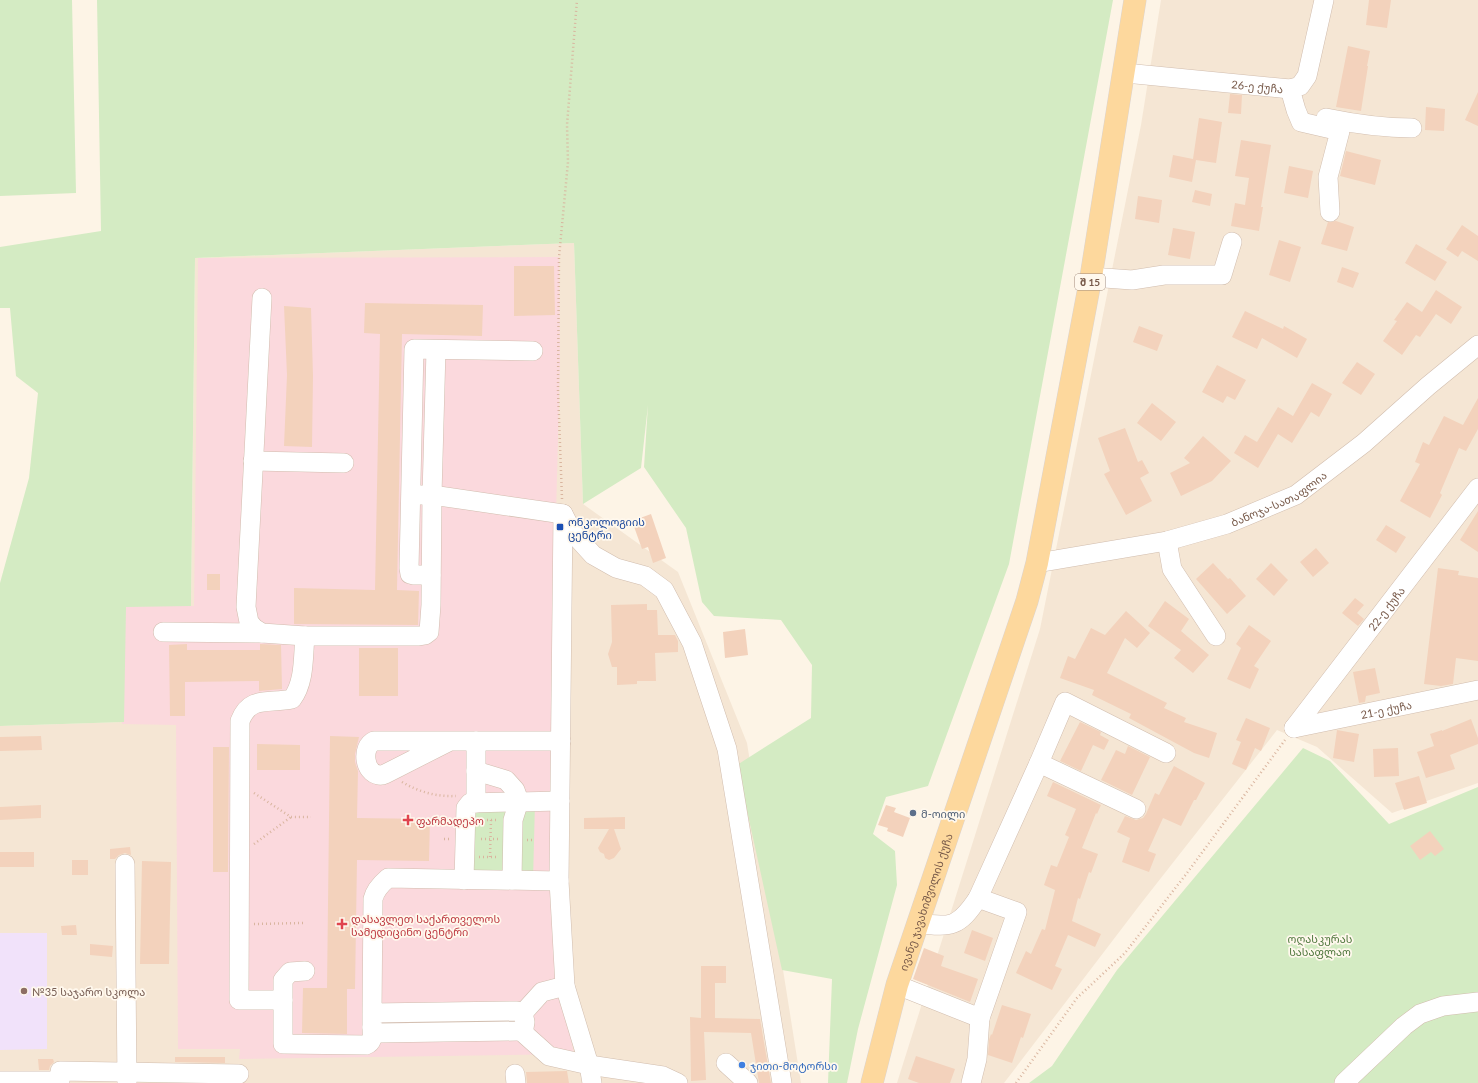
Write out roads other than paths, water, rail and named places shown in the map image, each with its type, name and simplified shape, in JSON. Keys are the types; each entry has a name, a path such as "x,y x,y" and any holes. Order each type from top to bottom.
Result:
{"main road":[{"name":"შ 15","path":"1037,563 1091,277 1135,0"},
{"name":"ივანე ჯავახიშვილის ქუჩა","path":"872,1083 897,986 1027,602 1037,563"}],"street":[{"name":"26-ე ქუჩა","path":"1124,73 1290,89 1300,86 1307,76 1324,0"},
{"path":"1290,89 1301,122 1340,131 1328,177 1330,212"},
{"path":"1296,110 1358,125 1388,128 1412,128"},
{"path":"1091,277 1132,280 1164,275 1222,275 1232,242"},
{"path":"262,298 246,607 249,622 254,628 262,633"},
{"name":"ბანოჯა-სათაფლია","path":"1037,563 1167,541 1227,524 1296,495 1364,443 1428,386 1478,345"},
{"path":"431,575 410,574 409,568 414,349 533,351"},
{"path":"163,632 262,633 305,636 425,635 429,632 436,350"},
{"path":"253,461 344,463"},
{"name":"22-ე ქუჩა","path":"1294,728 1478,488"},
{"path":"410,495 432,495 563,514"},
{"path":"563,514 559,881 565,986 590,1074"},
{"path":"563,514 573,533 593,555 616,568 644,576 664,590 692,643 726,748 782,1083"},
{"path":"1167,541 1172,569 1216,636"},
{"path":"283,1000 239,1000 240,721 243,712 255,703 292,699 300,685 305,636"},
{"name":"21-ე ქუჩა","path":"1294,728 1478,690"},
{"path":"918,923 942,926 956,922 969,912 978,898 1040,763 1066,702 1166,753"},
{"path":"450,741 390,772 379,775 372,772 367,765 367,747 374,741 561,740"},
{"path":"476,741 476,797"},
{"path":"1040,763 1136,809"},
{"path":"476,771 506,780 515,790 519,801 513,820 512,880"},
{"path":"464,880 466,808 476,797 519,801 560,801"},
{"path":"125,864 127,1078"},
{"path":"305,971 290,972 283,980 283,1044 366,1045 370,1043 372,1039 374,894 381,884 388,878 559,881"},
{"path":"971,1083 977,1059 980,1018 1017,912 978,898"},
{"path":"522,1022 542,992 565,986"},
{"path":"897,986 980,1018"},
{"path":"1344,1083 1404,1026 1420,1014 1443,1006 1478,1002"},
{"path":"372,1020 374,1031 379,1033 522,1022"},
{"path":"522,1022 549,1056 590,1074 663,1076 678,1083"},
{"path":"726,1063 748,1083"},
{"path":"0,1081 60,1081 60,1071 127,1078 239,1074"}],"place":[{"name":"ონკოლოგიის ცენტრი","path":"560,527"},
{"name":"მ-ოილი","path":"913,813"},
{"name":"ფარმადეპო","path":"408,820"},
{"name":"დასავლეთ საქართველოს სამედიცინო ცენტრი","path":"342,924"},
{"name":"№35 საჯარო სკოლა","path":"24,991"},
{"name":"ჯითი-მოტორსი","path":"742,1065"}],"park label":[{"name":"ოღასკურას სასაფლაო","path":"1320,944"}]}
